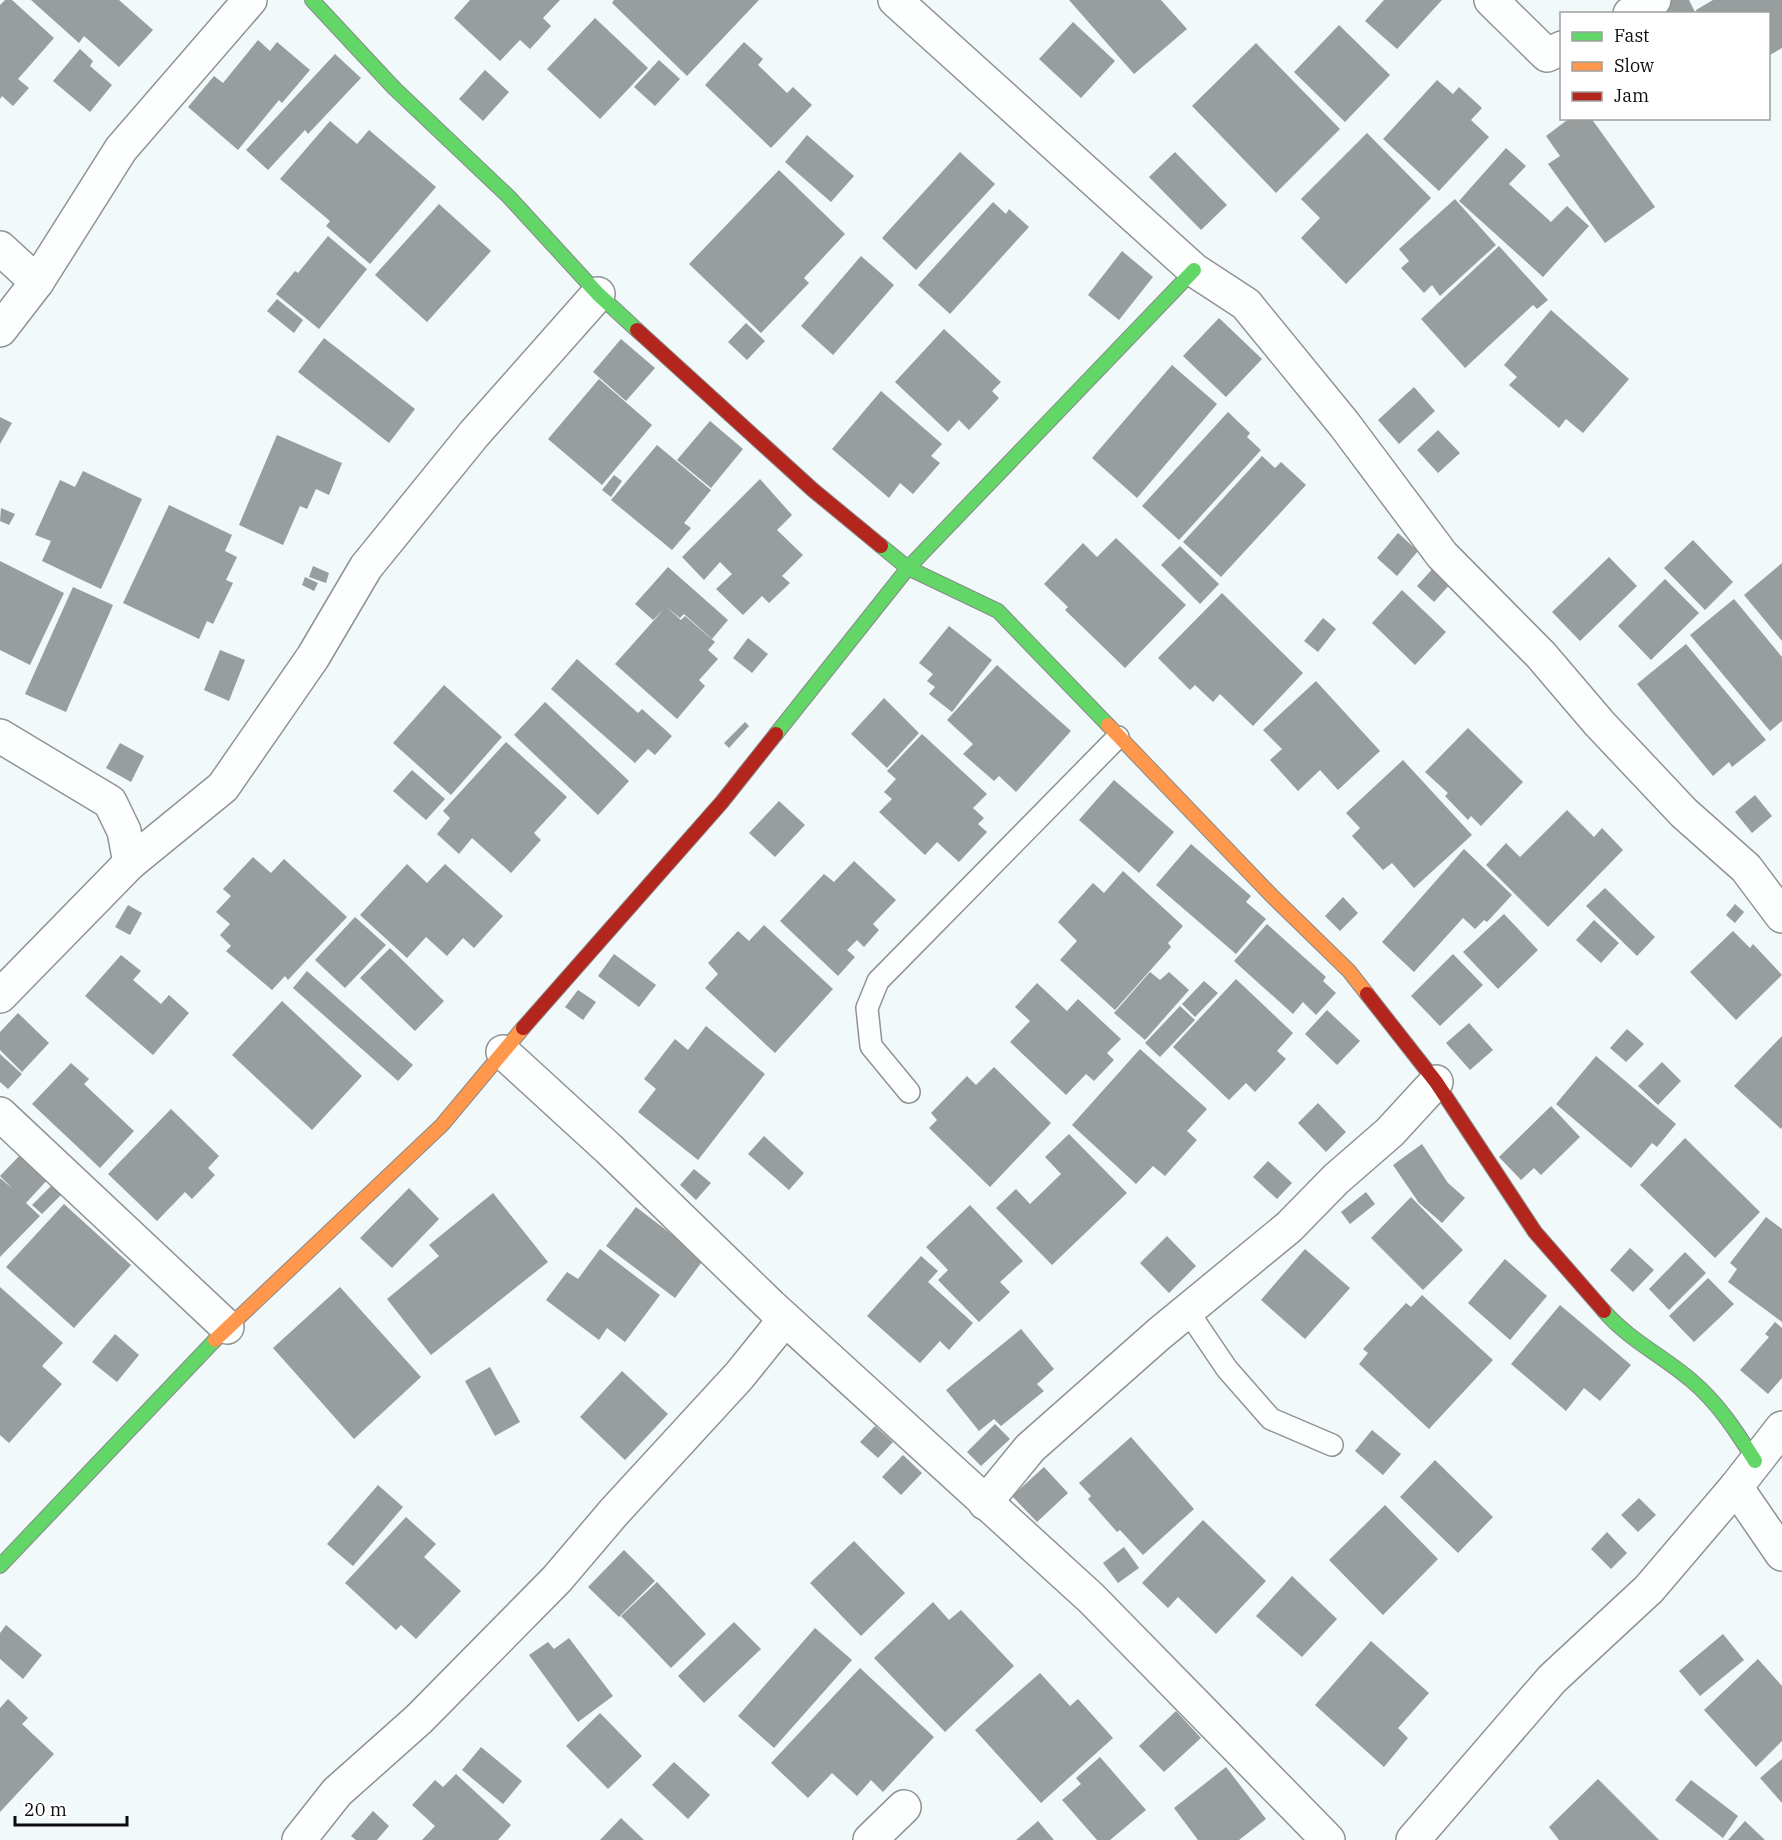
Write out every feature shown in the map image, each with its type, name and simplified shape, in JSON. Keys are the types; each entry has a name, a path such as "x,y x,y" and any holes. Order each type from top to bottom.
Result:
{"street":[{"path":"0,330 37,282 121,149 250,0"},
{"path":"312,0 394,88 509,197 598,294 728,409 813,490 908,568 998,611 1272,896 1349,971 1436,1082 1534,1232 1619,1328 1692,1381 1730,1422 1755,1461"},
{"path":"895,0 1194,270 1246,304 1344,424 1442,555 1541,655 1599,723 1684,813 1746,868 1782,916"},
{"path":"1491,0 1547,55 1560,49"},
{"path":"1633,12 1654,0"},
{"path":"0,248 37,282"},
{"path":"0,1566 228,1327 442,1125 722,802 908,568 1194,270"},
{"path":"0,996 130,863 223,788 313,657 366,567 474,434 598,294"},
{"path":"0,736 110,802 124,831 130,863"},
{"path":"503,1052 609,1149 785,1319 1091,1598 1328,1840"},
{"path":"985,1503 1030,1448 1187,1310 1289,1227 1336,1179 1390,1132 1436,1082"},
{"path":"0,1114 228,1327"},
{"path":"299,1840 337,1792 419,1719 557,1579 614,1512 739,1376 785,1319"},
{"path":"1413,1840 1552,1679 1649,1589 1736,1487 1782,1428"},
{"path":"1736,1487 1782,1554"},
{"path":"870,1840 904,1807"}],"lane":[{"path":"909,1092 871,1046 867,1008 878,981 1118,737"},
{"path":"1187,1310 1227,1369 1270,1419 1332,1445"}],"building":[{"path":"5,0 12,0 54,38 18,79 29,88 13,106 2,96 0,99 0,5"},
{"path":"31,0 119,0 153,30 119,67 84,36 79,43"},
{"path":"470,0 560,0 543,18 551,26 530,49 520,40 500,61 454,18"},
{"path":"614,0 759,0 687,76 612,3"},
{"path":"1069,0 1161,0 1187,29 1134,74"},
{"path":"1384,0 1442,0 1397,49 1365,21"},
{"path":"1670,0 1689,0 1695,12 1649,12"},
{"path":"1713,0 1782,0 1782,48 1770,55 1770,12 1697,12 1696,10"},
{"path":"595,18 648,68 600,119 547,69"},
{"path":"1073,22 1115,61 1081,98 1039,59"},
{"path":"1339,25 1390,75 1345,122 1294,72"},
{"path":"258,40 270,51 277,42 310,70 282,103 279,100 238,150 188,107 214,76 223,83"},
{"path":"744,42 763,59 758,65 787,93 793,87 812,105 771,148 705,85"},
{"path":"1256,43 1340,129 1276,193 1192,106"},
{"path":"80,49 93,61 90,66 112,85 90,112 53,81"},
{"path":"335,54 361,78 308,134 305,130 268,170 246,150"},
{"path":"659,60 680,79 655,106 634,87"},
{"path":"485,70 509,92 483,121 459,99"},
{"path":"1437,80 1453,94 1459,87 1482,108 1471,120 1489,137 1439,191 1383,139"},
{"path":"1567,120 1592,120 1655,207 1605,243 1548,164 1560,156 1546,136"},
{"path":"330,121 357,144 369,130 436,187 370,264 326,226 330,221 280,179"},
{"path":"1367,133 1431,198 1346,284 1301,238 1320,218 1301,199"},
{"path":"807,135 854,176 831,202 785,162"},
{"path":"1506,148 1526,166 1509,184 1551,222 1567,206 1589,226 1543,277 1459,201"},
{"path":"960,152 995,184 916,270 882,238"},
{"path":"1175,152 1227,205 1201,230 1149,177"},
{"path":"779,170 845,234 804,278 809,283 761,333 689,264"},
{"path":"1455,199 1496,245 1440,296 1432,285 1424,293 1401,268 1409,261 1399,249"},
{"path":"993,202 1006,214 1009,209 1029,227 950,314 918,285"},
{"path":"439,204 491,251 427,322 375,275"},
{"path":"328,236 367,269 319,329 276,294 295,271 298,273"},
{"path":"1499,246 1548,300 1537,309 1533,305 1465,368 1421,319"},
{"path":"1122,251 1153,277 1119,320 1088,295"},
{"path":"861,256 894,285 833,355 801,326"},
{"path":"277,299 303,320 294,333 267,311"},
{"path":"1551,310 1629,379 1583,433 1566,419 1559,428 1509,385 1517,377 1504,365"},
{"path":"1219,318 1262,359 1226,397 1183,356"},
{"path":"746,323 765,341 747,360 728,342"},
{"path":"944,329 1001,382 992,391 999,398 969,430 959,420 948,432 895,382"},
{"path":"324,338 415,409 389,443 298,372"},
{"path":"621,339 655,368 626,401 593,372"},
{"path":"1172,365 1217,404 1137,498 1092,458"},
{"path":"599,379 652,425 602,485 548,439"},
{"path":"1414,387 1435,411 1399,444 1378,420"},
{"path":"881,391 942,444 931,456 940,463 913,494 900,483 889,498 832,449"},
{"path":"1228,412 1250,433 1247,437 1261,450 1179,540 1142,506"},
{"path":"0,417 12,423 0,444"},
{"path":"710,421 743,449 711,488 677,460"},
{"path":"1438,430 1460,453 1438,473 1417,450"},
{"path":"277,435 342,463 329,495 316,489 307,509 300,506 283,545 239,525"},
{"path":"657,445 711,490 684,523 691,528 672,550 611,500"},
{"path":"1262,456 1275,468 1281,462 1306,485 1221,577 1183,542"},
{"path":"83,471 142,499 101,589 42,561 51,541 35,535 60,480 75,487"},
{"path":"614,475 622,481 611,497 602,490"},
{"path":"760,479 792,515 777,530 803,555 782,576 790,583 769,603 762,596 743,615 716,589 732,574 720,562 704,580 682,557"},
{"path":"169,505 232,535 225,551 237,557 226,580 233,583 213,624 207,621 199,639 123,603"},
{"path":"1,508 15,514 9,525 0,521"},
{"path":"1398,533 1418,551 1397,576 1377,558"},
{"path":"1116,538 1186,605 1125,668 1065,610 1068,607 1044,584 1083,543 1097,557"},
{"path":"1693,540 1733,582 1705,610 1664,568"},
{"path":"1180,546 1219,584 1200,604 1161,565"},
{"path":"1609,557 1637,586 1580,641 1552,612"},
{"path":"0,561 64,593 30,665 0,650"},
{"path":"1782,563 1782,641 1744,595"},
{"path":"1436,565 1453,581 1434,602 1417,586"},
{"path":"313,566 329,573 326,583 309,577"},
{"path":"668,567 728,620 712,639 684,614 680,618 665,606 681,620 685,616 715,642 708,650 718,659 699,680 705,686 677,719 615,664 664,609 653,620 635,604"},
{"path":"305,577 318,583 314,591 302,585"},
{"path":"1665,579 1699,613 1651,660 1618,626"},
{"path":"73,587 113,605 66,712 25,694"},
{"path":"1402,590 1446,632 1415,665 1372,623"},
{"path":"1222,593 1303,673 1253,726 1220,694 1213,702 1195,685 1190,690 1158,658"},
{"path":"1734,599 1782,657 1782,721 1770,731 1690,635"},
{"path":"1323,618 1336,629 1318,652 1304,641"},
{"path":"949,626 992,660 952,712 929,694 935,687 927,681 933,674 919,663"},
{"path":"748,638 768,654 752,673 733,658"},
{"path":"1686,644 1766,740 1732,767 1729,762 1713,776 1637,684"},
{"path":"220,650 245,660 229,701 204,690"},
{"path":"577,659 638,713 642,709 672,736 655,755 648,749 635,763 551,689"},
{"path":"997,665 1071,731 1016,792 999,776 994,781 963,754 973,744 947,720"},
{"path":"1316,681 1380,751 1338,790 1320,770 1298,791 1270,760 1282,749 1263,730"},
{"path":"444,685 502,737 451,795 393,743"},
{"path":"884,698 919,733 887,768 851,734"},
{"path":"545,702 629,781 598,815 514,735"},
{"path":"745,722 749,726 729,748 724,743"},
{"path":"1468,728 1523,782 1481,826 1471,816 1468,820 1445,796 1448,793 1425,772"},
{"path":"922,734 987,794 973,808 984,818 978,824 987,832 959,862 937,842 925,855 879,812 892,799 884,792 896,779 887,771"},
{"path":"506,742 567,797 534,833 541,840 511,873 472,838 459,854 437,834 450,818 443,811"},
{"path":"120,743 144,756 131,782 106,768"},
{"path":"1403,760 1472,835 1414,888 1392,863 1383,870 1352,836 1360,828 1346,813"},
{"path":"412,770 445,799 426,820 393,791"},
{"path":"1114,780 1174,832 1139,873 1079,820"},
{"path":"1755,795 1772,816 1752,833 1735,812"},
{"path":"779,801 805,825 775,857 749,833"},
{"path":"1567,810 1594,837 1602,828 1623,850 1548,927 1486,865 1506,843 1520,857"},
{"path":"1191,844 1251,896 1246,902 1266,919 1236,954 1156,885"},
{"path":"1464,849 1512,895 1487,922 1484,920 1475,929 1463,918 1414,972 1382,942"},
{"path":"253,857 271,873 284,859 347,917 288,980 285,976 272,990 226,951 231,946 220,935 230,924 216,912 231,896 223,889"},
{"path":"854,861 896,900 873,924 879,930 864,947 857,940 847,950 855,957 838,976 780,921 824,874 834,882"},
{"path":"407,864 427,883 445,864 503,916 474,948 463,938 447,956 426,937 407,958 360,915"},
{"path":"1123,871 1183,926 1168,943 1171,947 1115,1010 1060,960 1077,941 1058,922 1093,883 1104,893"},
{"path":"1605,888 1655,937 1637,956 1586,906"},
{"path":"1343,897 1358,913 1340,931 1325,916"},
{"path":"1735,904 1744,912 1735,923 1726,915"},
{"path":"128,905 142,913 130,935 115,927"},
{"path":"1504,914 1538,950 1498,989 1463,952"},
{"path":"355,917 386,945 345,988 315,960"},
{"path":"1594,920 1619,943 1601,963 1576,940"},
{"path":"1267,924 1326,977 1323,981 1336,993 1316,1015 1303,1002 1293,1014 1234,961"},
{"path":"764,925 833,989 775,1053 705,988 718,974 708,963 738,931 749,941"},
{"path":"1733,931 1750,948 1753,944 1782,975 1736,1020 1690,972"},
{"path":"390,948 444,1001 415,1031 360,978"},
{"path":"614,954 656,985 639,1007 598,976"},
{"path":"1453,954 1483,985 1440,1026 1411,996"},
{"path":"121,955 141,971 133,980 161,1004 169,995 189,1013 153,1055 85,996"},
{"path":"307,971 413,1065 398,1081 293,988"},
{"path":"1150,972 1160,980 1169,972 1189,990 1145,1040 1114,1013"},
{"path":"1236,979 1293,1033 1277,1051 1286,1059 1255,1092 1246,1083 1229,1100 1173,1047"},
{"path":"1204,981 1218,993 1195,1017 1182,1004"},
{"path":"1037,983 1067,1011 1078,999 1121,1039 1107,1053 1114,1060 1094,1081 1086,1074 1066,1095 1010,1042 1030,1021 1015,1007"},
{"path":"578,990 596,1002 583,1020 565,1007"},
{"path":"282,1001 362,1076 312,1130 232,1055"},
{"path":"1180,1006 1195,1020 1160,1057 1145,1043"},
{"path":"1327,1010 1360,1041 1337,1065 1305,1034"},
{"path":"18,1013 49,1043 22,1072 0,1050 0,1032"},
{"path":"1469,1023 1493,1050 1470,1070 1446,1043"},
{"path":"706,1026 765,1074 698,1160 638,1112 656,1089 644,1079 675,1039 688,1050"},
{"path":"1627,1029 1644,1044 1626,1062 1610,1048"},
{"path":"1782,1036 1782,1127 1781,1129 1734,1086"},
{"path":"1140,1049 1207,1109 1187,1131 1197,1140 1165,1176 1153,1166 1136,1184 1072,1125"},
{"path":"0,1054 22,1074 8,1089 0,1082"},
{"path":"1596,1056 1676,1124 1657,1147 1652,1143 1631,1168 1556,1104"},
{"path":"1662,1062 1681,1081 1658,1105 1638,1086"},
{"path":"71,1063 89,1079 84,1084 134,1131 100,1168 32,1104"},
{"path":"994,1067 1051,1123 990,1187 929,1128 937,1120 931,1113 967,1076 976,1085"},
{"path":"1318,1103 1346,1132 1326,1152 1298,1123"},
{"path":"1551,1106 1580,1137 1541,1175 1534,1168 1521,1180 1499,1157"},
{"path":"171,1109 219,1156 208,1168 215,1175 192,1199 185,1192 157,1221 108,1174"},
{"path":"1069,1134 1127,1193 1052,1265 996,1208 1016,1189 1030,1204 1061,1174 1045,1157"},
{"path":"764,1136 804,1173 789,1190 748,1154"},
{"path":"1685,1138 1760,1212 1715,1258 1640,1185"},
{"path":"1422,1144 1448,1183 1465,1198 1442,1223 1419,1203 1393,1165"},
{"path":"22,1153 49,1178 26,1203 40,1216 0,1257 0,1178 13,1189 0,1176"},
{"path":"1268,1161 1292,1183 1277,1199 1253,1177"},
{"path":"694,1169 711,1183 696,1200 680,1185"},
{"path":"55,1182 65,1191 42,1214 32,1205"},
{"path":"409,1188 439,1219 392,1268 360,1238"},
{"path":"1366,1192 1375,1204 1350,1224 1341,1212"},
{"path":"493,1193 548,1262 431,1355 387,1299 439,1256 429,1245"},
{"path":"1411,1197 1463,1250 1423,1290 1371,1238"},
{"path":"64,1204 131,1265 74,1328 6,1267"},
{"path":"970,1205 1023,1261 1000,1282 1010,1292 979,1322 938,1280 948,1270 926,1247"},
{"path":"636,1207 704,1259 675,1298 606,1246"},
{"path":"1766,1217 1782,1229 1782,1322 1728,1282 1737,1269 1730,1263"},
{"path":"1167,1236 1196,1266 1169,1293 1140,1263"},
{"path":"1630,1248 1654,1270 1633,1292 1610,1270"},
{"path":"600,1249 660,1295 625,1342 607,1328 599,1340 546,1300 567,1272 578,1279"},
{"path":"1305,1249 1350,1288 1305,1339 1261,1300"},
{"path":"1685,1252 1706,1273 1669,1310 1649,1289"},
{"path":"921,1256 938,1271 928,1282 973,1323 949,1350 940,1341 920,1363 867,1316"},
{"path":"1505,1259 1547,1296 1510,1340 1468,1303"},
{"path":"1708,1278 1734,1304 1694,1342 1669,1316"},
{"path":"0,1287 63,1343 42,1366 62,1384 9,1443 0,1435"},
{"path":"340,1287 421,1377 354,1439 273,1348"},
{"path":"1422,1295 1493,1360 1429,1429 1359,1364 1368,1353 1363,1349 1406,1303 1411,1307"},
{"path":"1560,1305 1631,1365 1600,1401 1584,1388 1566,1411 1511,1364"},
{"path":"1775,1322 1782,1328 1782,1378 1768,1394 1740,1370 1769,1337 1765,1334"},
{"path":"1021,1329 1054,1369 1037,1384 1044,1391 1001,1426 994,1419 979,1431 946,1390"},
{"path":"115,1334 139,1355 117,1382 92,1362"},
{"path":"490,1367 520,1422 495,1436 465,1381"},
{"path":"622,1371 668,1414 625,1460 580,1417"},
{"path":"995,1424 1010,1439 981,1466 967,1452"},
{"path":"875,1426 893,1442 878,1458 860,1442"},
{"path":"1372,1430 1401,1454 1383,1475 1355,1451"},
{"path":"1131,1437 1194,1509 1143,1555 1120,1530 1117,1532 1088,1499 1091,1496 1079,1483"},
{"path":"903,1455 922,1473 901,1495 882,1477"},
{"path":"1435,1460 1493,1517 1458,1553 1400,1497"},
{"path":"1044,1467 1068,1493 1037,1522 1012,1496"},
{"path":"378,1485 403,1507 353,1566 327,1544"},
{"path":"1639,1498 1656,1515 1638,1532 1621,1515"},
{"path":"1385,1505 1438,1559 1383,1615 1329,1560"},
{"path":"406,1517 436,1544 424,1557 461,1591 416,1639 401,1625 396,1630 345,1583"},
{"path":"1203,1520 1266,1581 1216,1634 1178,1597 1168,1608 1142,1583"},
{"path":"1607,1532 1627,1553 1611,1569 1591,1549"},
{"path":"854,1541 905,1593 861,1636 810,1583"},
{"path":"1124,1547 1139,1568 1118,1583 1103,1563"},
{"path":"624,1550 655,1581 619,1617 588,1587"},
{"path":"1292,1576 1337,1619 1302,1657 1256,1616"},
{"path":"657,1582 706,1634 671,1668 621,1616"},
{"path":"933,1602 949,1620 961,1610 1014,1666 945,1732 874,1658"},
{"path":"734,1622 761,1649 704,1703 678,1676"},
{"path":"6,1625 42,1655 23,1679 0,1659 0,1633"},
{"path":"815,1628 852,1660 774,1748 738,1716"},
{"path":"1723,1634 1744,1660 1700,1696 1679,1671"},
{"path":"569,1638 613,1696 578,1722 529,1655 548,1642 554,1649"},
{"path":"1371,1641 1429,1693 1398,1728 1408,1738 1384,1767 1315,1705"},
{"path":"1758,1659 1782,1686 1782,1741 1756,1767 1704,1710"},
{"path":"860,1668 934,1737 883,1792 871,1780 857,1796 832,1773 808,1798 771,1763"},
{"path":"1040,1673 1070,1706 1078,1699 1113,1738 1041,1803 975,1730"},
{"path":"8,1699 28,1718 22,1724 54,1754 0,1812 0,1708"},
{"path":"1176,1711 1201,1738 1164,1772 1139,1746"},
{"path":"600,1713 642,1756 608,1789 566,1746"},
{"path":"481,1747 522,1781 503,1804 462,1770"},
{"path":"1100,1757 1146,1810 1110,1840 1097,1840 1062,1800 1081,1784 1076,1778"},
{"path":"1782,1759 1782,1803 1760,1778"},
{"path":"674,1762 710,1795 688,1819 652,1785"},
{"path":"1226,1767 1266,1819 1239,1840 1198,1840 1174,1808"},
{"path":"456,1774 511,1825 498,1840 422,1840 435,1826 412,1805 435,1780 443,1787"},
{"path":"1598,1779 1659,1840 1559,1840 1549,1827"},
{"path":"1691,1780 1738,1816 1723,1838 1675,1800"},
{"path":"373,1811 389,1826 377,1840 356,1840 351,1836"},
{"path":"621,1818 644,1840 600,1840"},
{"path":"1038,1821 1054,1840 1016,1840"},
{"path":"1745,1821 1765,1840 1728,1840"}],"traffic: fast":[{"path":"312,0 394,88 509,197 598,294 637,330"},
{"path":"776,734 908,568 1194,270"},
{"path":"881,546 908,568 998,611 1108,725"},
{"path":"1604,1311 1624,1331 1681,1372 1701,1390 1726,1418 1755,1461"},
{"path":"0,1566 215,1340"}],"traffic: slow":[{"path":"1108,725 1272,896 1349,971 1367,994"},
{"path":"215,1340 442,1125 523,1028"}],"traffic: jam":[{"path":"637,330 813,490 881,546"},
{"path":"523,1028 722,802 776,734"},
{"path":"1367,994 1436,1082 1535,1232 1604,1311"}]}
